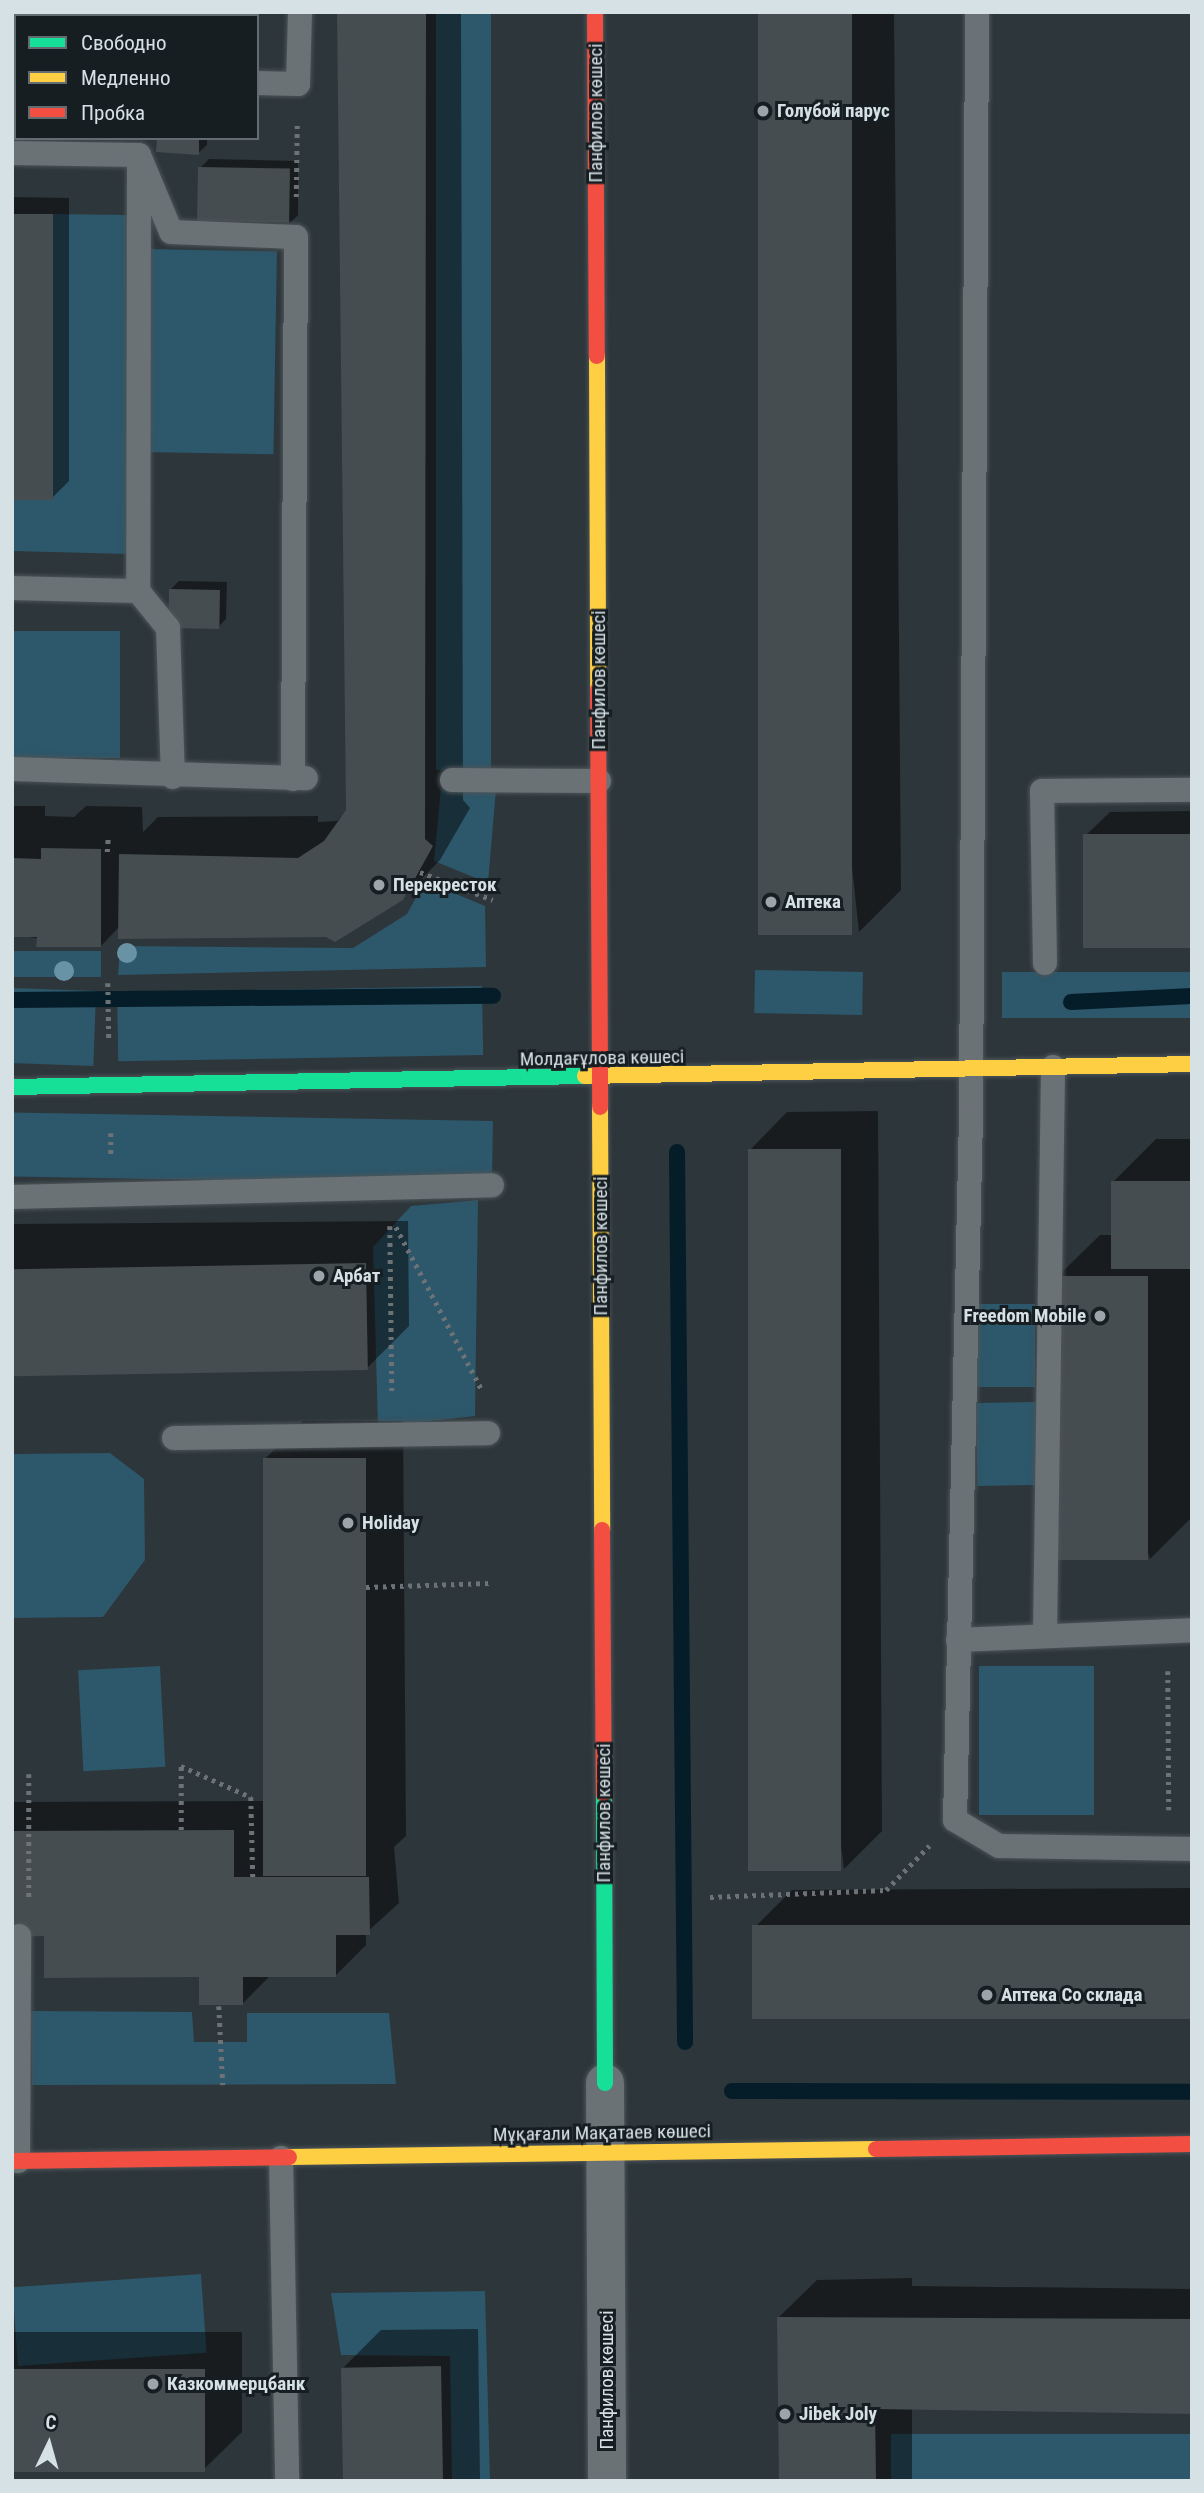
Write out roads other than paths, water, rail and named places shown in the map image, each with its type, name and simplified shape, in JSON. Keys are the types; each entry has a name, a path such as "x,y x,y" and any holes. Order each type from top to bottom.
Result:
{"street":[{"name":"Панфилов көшесі","path":"595,12 607,2481"},
{"name":"Молдағұлова көшесі","path":"12,1087 601,1079 1192,1064"},
{"name":"Мұқағали Мақатаев көшесі","path":"15,2161 606,2155 1192,2144"}],"lane":[{"path":"259,83 298,84 300,12"},
{"path":"977,12 969,1070 955,1820 999,1846 1181,1849"},
{"path":"12,153 139,147"},
{"path":"12,769 173,777 300,779 296,237 171,232 139,147"},
{"path":"139,147 138,591 168,628 173,777"},
{"path":"12,588 138,591"},
{"path":"452,780 599,781"},
{"path":"1045,963 1042,791 1192,790"},
{"path":"1045,1636 1053,1068"},
{"path":"12,1198 492,1185"},
{"path":"174,1438 488,1433"},
{"path":"958,1640 1180,1631"},
{"path":"15,2161 19,1936"},
{"path":"281,2158 287,2481"}],"waterway":[{"path":"12,1000 493,996"},
{"path":"1071,1002 1192,996"},
{"path":"677,1152 685,2042"},
{"path":"732,2091 1192,2092"}],"place":[{"name":"Голубой парус","path":"763,111"},
{"name":"Перекресток","path":"379,885"},
{"name":"Аптека","path":"771,902"},
{"name":"Арбат","path":"319,1276"},
{"name":"Freedom Mobile","path":"1100,1316"},
{"name":"Holiday","path":"348,1523"},
{"name":"Аптека Со склада","path":"987,1995"},
{"name":"Казкоммерцбанк","path":"153,2384"},
{"name":"Jibek Joly","path":"785,2414"}]}
